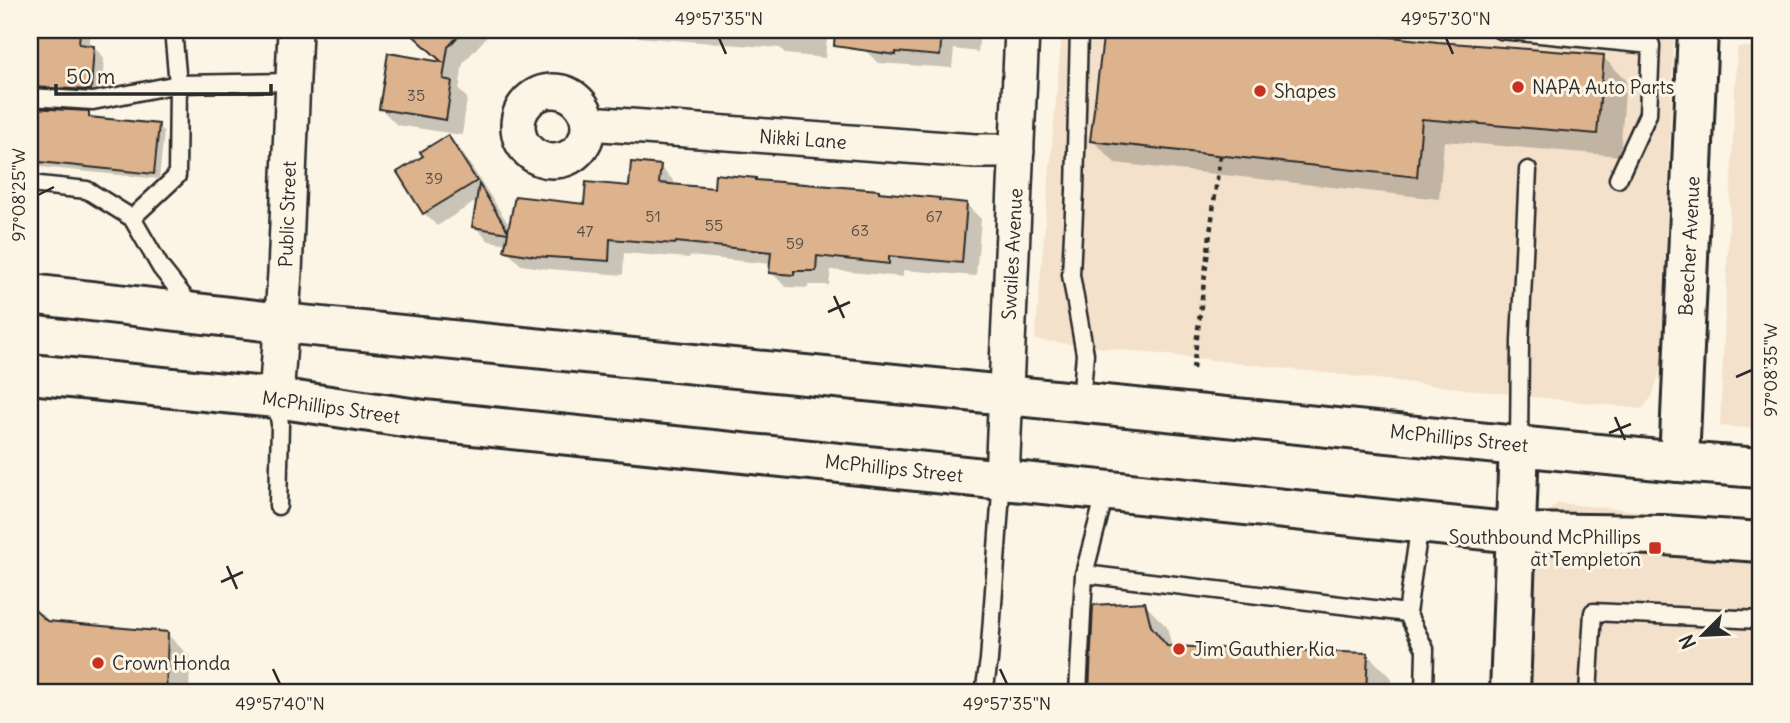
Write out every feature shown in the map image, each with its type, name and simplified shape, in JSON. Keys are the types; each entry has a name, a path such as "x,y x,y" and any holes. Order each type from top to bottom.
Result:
{"main road":[{"name":"Beecher Avenue","path":"1679,462 1698,30"},
{"name":"McPhillips Street","path":"30,294 282,323 1760,468"},
{"name":"McPhillips Street","path":"30,374 276,398 424,420 1516,533 1663,535 1760,542"},
{"path":"1510,693 1519,444"}],"street":[{"name":"Public Street","path":"276,398 282,323 295,30"},
{"name":"Swailes Avenue","path":"1002,478 1022,30"},
{"name":"Nikki Lane","path":"589,123 961,150 1017,151"}],"lane":[{"path":"132,218 177,176 178,84 173,30"},
{"path":"1079,30 1076,191 1071,275 1085,354 1081,402"},
{"path":"1500,30 1651,45 1648,114 1618,179"},
{"path":"30,97 93,102 178,84 293,82"},
{"path":"1519,444 1520,341 1528,170"},
{"path":"30,184 87,190 132,218 162,268 197,313"},
{"path":"276,398 280,424 278,506"},
{"path":"984,693 989,660 1002,478"},
{"path":"1078,693 1084,574 1106,490"},
{"path":"1420,523 1407,613 1426,649 1424,693"},
{"path":"1084,574 1407,613"},
{"path":"1588,693 1593,612 1760,620"}],"path":[{"path":"1192,369 1220,155"}],"shaded area":[{"path":"1062,30 1667,30 1674,33 1661,367 1652,397 1642,409 1035,340"},
{"path":"1737,47 1760,47 1760,429 1720,426"},
{"path":"1558,503 1760,523 1760,693 1530,693 1537,541 1542,517"}],"building":[{"path":"30,30 80,30 79,44 94,46 91,90 30,87"},
{"path":"407,30 464,30 448,47 443,79 452,81 446,120 379,109 388,53 442,62"},
{"path":"835,30 942,30 940,56 896,52 896,55 834,46"},
{"name":"Shapes","path":"1104,30 1325,30 1604,55 1597,134 1422,119 1417,177 1090,141"},
{"path":"30,108 89,111 89,117 159,124 154,174 30,161"},
{"path":"448,135 477,181 423,214 397,172 423,156 420,152"},
{"path":"631,162 661,165 659,183 714,188 715,174 879,190 967,203 962,263 889,256 889,264 817,256 816,271 794,271 794,275 769,273 771,252 676,242 610,239 609,261 534,256 504,251 508,233 472,227 479,184 508,231 515,196 584,204 586,182 629,186"},
{"name":"Jim Gauthier Kia","path":"1145,602 1151,626 1167,646 1368,653 1366,693 1089,693 1093,605"},
{"name":"Crown Honda","path":"30,606 47,621 168,632 166,693 30,693"}],"place":[{"name":"NAPA Auto Parts","path":"1518,87"},
{"name":"Shapes","path":"1260,91"},
{"name":"Southbound McPhillips at Templeton","path":"1655,548"},
{"name":"Jim Gauthier Kia","path":"1179,649"},
{"name":"Crown Honda","path":"98,663"}]}
